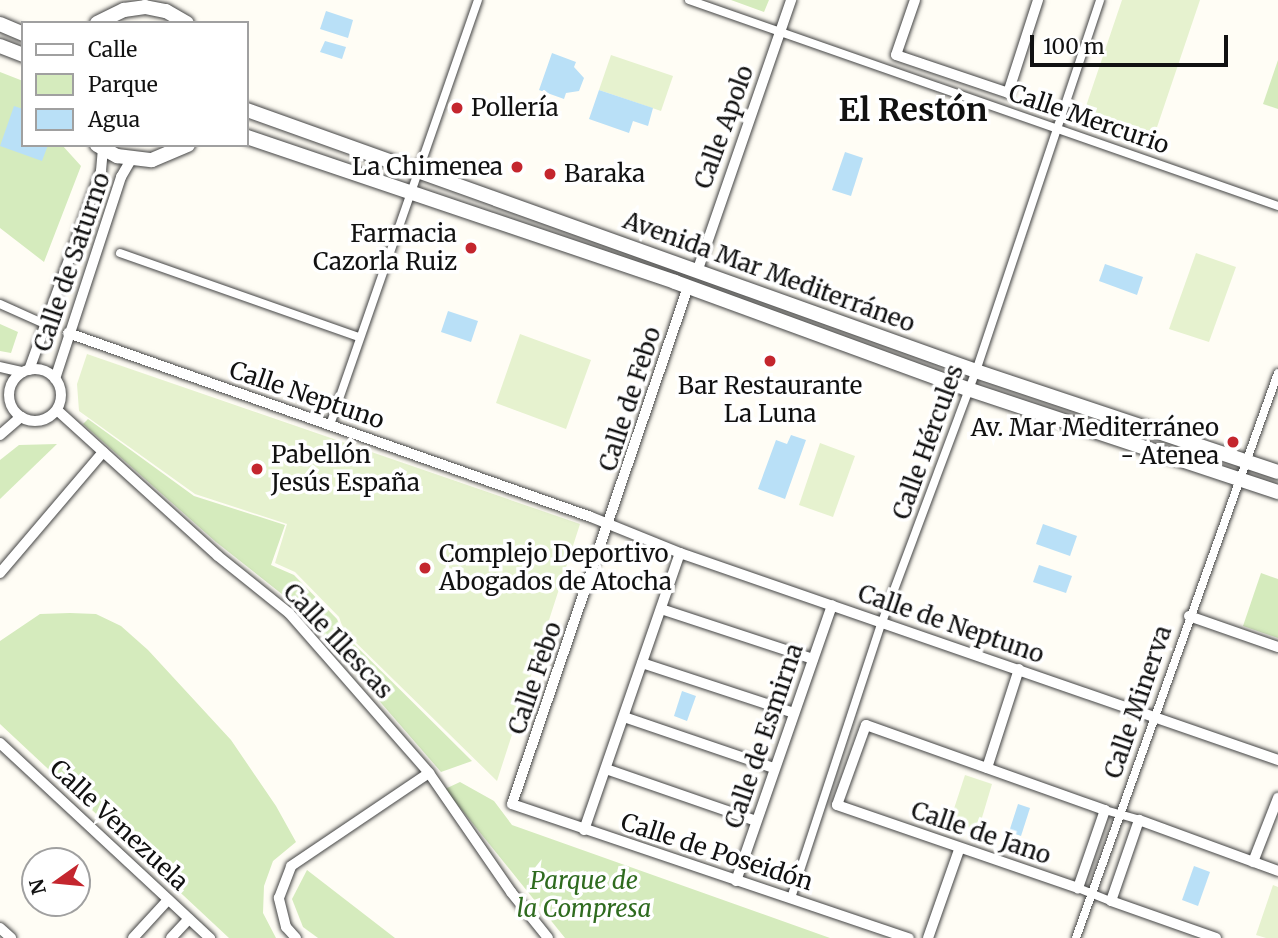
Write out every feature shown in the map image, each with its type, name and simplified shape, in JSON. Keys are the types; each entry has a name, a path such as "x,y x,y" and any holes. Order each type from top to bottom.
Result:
{"street":[{"path":"330,425 359,337 421,172 478,0"},
{"name":"Calle Mercurio","path":"688,0 1278,206"},
{"name":"Calle Apolo","path":"698,269 792,0"},
{"path":"891,71 915,0"},
{"path":"1002,110 1038,0"},
{"name":"Calle Hércules","path":"791,898 882,622 976,370 1060,129 1100,0"},
{"path":"101,21 124,10 168,6 185,21"},
{"path":"0,24 21,33"},
{"path":"0,46 21,54"},
{"path":"896,55 1008,93"},
{"name":"Avenida Mar Mediterráneo","path":"248,110 976,370 1278,472"},
{"name":"Avenida Mar Mediterráneo","path":"248,137 688,287 968,389 1278,492"},
{"path":"100,148 131,160 152,160 183,147"},
{"name":"Calle de Saturno","path":"26,371 47,325 101,171 100,148"},
{"name":"Calle de Saturno","path":"55,379 121,177 131,160"},
{"path":"120,253 359,337"},
{"name":"Calle de Febo","path":"611,525 688,287"},
{"path":"0,303 47,325"},
{"name":"Calle Neptuno","path":"68,333 611,525"},
{"path":"0,367 26,371 43,370 55,379 61,391 57,410 40,421 21,417 11,406 9,391 0,381"},
{"path":"9,391 26,371"},
{"name":"Calle Minerva","path":"1076,938 1278,373"},
{"name":"Calle Illescas","path":"57,410 289,613 429,773 510,892 548,938"},
{"path":"0,435 21,417"},
{"path":"0,573 103,452"},
{"name":"Calle de Neptuno","path":"611,525 680,553 1278,760"},
{"name":"Calle Febo","path":"512,804 611,525"},
{"path":"584,830 680,553"},
{"name":"Calle de Esmirna","path":"736,881 832,605"},
{"path":"661,609 813,659"},
{"path":"1189,616 1278,647"},
{"path":"642,663 794,713"},
{"path":"987,768 1019,669"},
{"path":"624,717 774,768"},
{"path":"850,719 1278,871"},
{"path":"823,800 837,805 866,725"},
{"name":"Calle Venezuela","path":"0,743 210,938"},
{"path":"606,769 756,821"},
{"path":"296,938 286,927 279,898 291,866 429,773"},
{"path":"1254,862 1278,798"},
{"name":"Calle de Poseidón","path":"512,804 909,938"},
{"name":"Calle de Jano","path":"837,805 1216,938"},
{"path":"1078,888 1105,810"},
{"path":"1111,901 1139,820"},
{"path":"928,938 959,850"},
{"path":"133,938 168,900"},
{"path":"171,938 189,919"},
{"path":"0,928 12,938"}],"green space":[{"path":"731,0 769,0 764,12"},
{"path":"1122,0 1200,0 1153,139 1083,115"},
{"path":"611,55 673,76 661,111 599,90"},
{"path":"1278,60 1278,109 1263,104"},
{"path":"0,72 21,80 21,147 64,147 81,166 44,262 0,228"},
{"path":"1196,253 1236,267 1209,342 1169,329"},
{"path":"0,324 18,332 11,353 0,351"},
{"path":"520,334 591,360 566,429 496,403"},
{"name":"Complejo Deportivo Abogados de Atocha","path":"87,354 580,524 497,781 344,631 339,617 295,572 275,563 287,524 195,494 79,411 77,384"},
{"path":"88,419 194,496 285,525 271,565 294,575 337,619 343,633 472,761 441,772 297,606 216,542 83,424"},
{"path":"820,443 855,456 833,517 799,505"},
{"path":"57,444 0,499 0,460 19,445"},
{"path":"1261,573 1278,579 1278,638 1243,626"},
{"path":"40,614 96,614 121,626 148,650 231,740 276,806 296,842 273,861 264,886 263,913 276,938 229,938 0,724 0,641"},
{"path":"965,775 992,784 978,831 950,821"},
{"name":"Parque de la Compresa","path":"460,782 494,801 512,825 830,938 565,938 445,789"},
{"path":"307,870 395,938 318,938 303,927 292,899"},
{"path":"1273,885 1278,887 1278,938 1266,938 1256,935"}],"water":[{"path":"326,11 353,20 348,38 320,29"},
{"path":"325,41 346,47 342,59 320,52"},
{"path":"552,53 576,62 574,67 584,78 579,91 566,93 564,99 539,90"},
{"path":"599,90 653,108 648,126 633,121 629,133 589,119"},
{"path":"14,106 21,108 21,147 47,147 42,161 0,146"},
{"path":"845,152 863,158 851,196 832,190"},
{"path":"1105,264 1143,277 1137,295 1099,281"},
{"path":"448,311 478,321 471,342 441,332"},
{"path":"791,435 806,440 785,499 758,489 776,440 787,444"},
{"path":"1043,524 1077,536 1070,556 1036,544"},
{"path":"1039,565 1072,576 1066,593 1033,582"},
{"path":"682,691 696,696 687,721 674,716"},
{"path":"1018,804 1030,808 1021,836 1009,832"},
{"path":"1194,866 1210,872 1198,906 1182,900"}],"place":[{"name":"Pollería","path":"457,108"},
{"name":"La Chimenea","path":"517,167"},
{"name":"Baraka","path":"550,174"},
{"name":"Farmacia Cazorla Ruiz","path":"471,248"},
{"name":"Bar Restaurante La Luna","path":"770,361"},
{"name":"Av. Mar Mediterráneo - Atenea","path":"1233,442"},
{"name":"Pabellón Jesús España","path":"257,469"},
{"name":"Complejo Deportivo Abogados de Atocha","path":"425,568"}],"district":[{"name":"El Restón","path":"913,110"}]}
